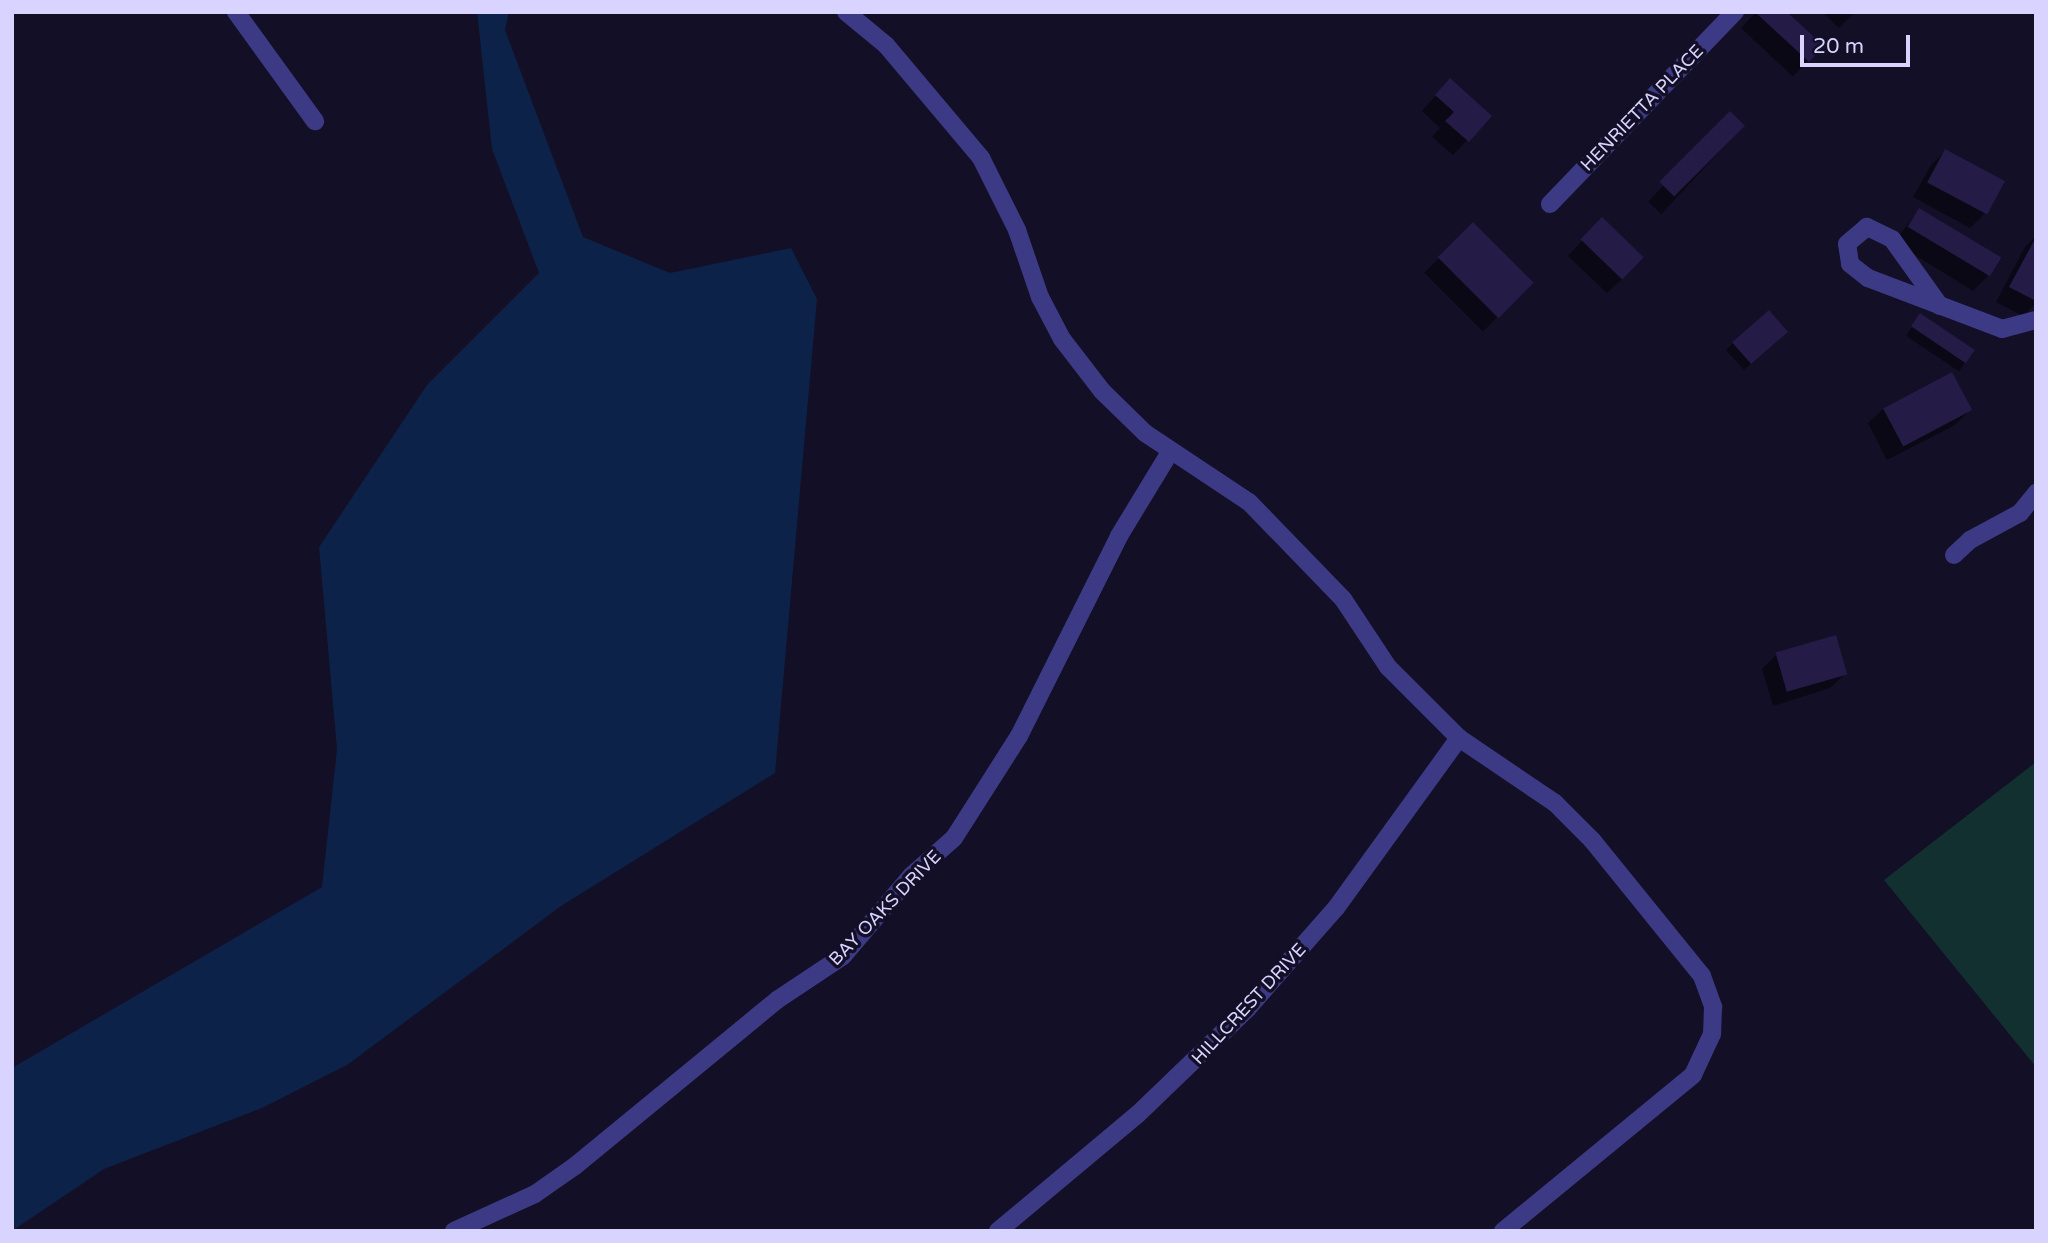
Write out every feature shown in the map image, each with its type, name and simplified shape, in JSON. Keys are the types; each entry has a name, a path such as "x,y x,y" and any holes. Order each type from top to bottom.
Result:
{"street":[{"path":"236,12 315,121"},
{"path":"846,12 886,45 981,159 1017,230 1040,297 1062,339 1102,391 1170,452 1249,502 1343,599 1388,667 1459,738 1555,803 1592,840 1702,976 1713,1007 1713,1034 1693,1074 1503,1231"},
{"name":"HENRIETTA PLACE","path":"1550,204 1735,12"},
{"path":"1940,306 1892,239 1867,227 1847,244 1850,264 1868,278 1940,306 2002,330 2036,320"},
{"name":"BAY OAKS DRIVE","path":"454,1231 535,1194 575,1166 777,1000 843,956 911,876 954,838 1019,736 1119,536 1170,452"},
{"path":"1954,555 1970,540 2020,513 2036,493"},
{"name":"HILLCREST DRIVE","path":"998,1231 1138,1114 1248,1008 1336,908 1459,738"}],"green space":[{"path":"2036,762 2036,1067 1884,880"}],"water":[{"path":"477,12 509,12 505,30 583,237 670,273 791,248 817,299 775,773 561,906 347,1065 262,1108 104,1169 12,1231 12,1068 322,887 337,749 319,547 427,385 539,273 492,149"}],"building":[{"path":"1755,12 1787,12 1824,46 1809,62"},
{"path":"1450,78 1492,116 1469,142 1445,121 1454,112 1435,95"},
{"path":"1730,111 1745,126 1674,197 1659,182"},
{"path":"1945,149 2005,181 1987,214 1927,183"},
{"path":"1919,208 2001,257 1990,276 1908,227"},
{"path":"1602,217 1644,257 1622,280 1580,239"},
{"path":"1473,222 1534,283 1498,318 1438,257"},
{"path":"2036,237 2036,301 2009,287"},
{"path":"1769,310 1788,332 1751,364 1732,342"},
{"path":"1920,313 1975,350 1966,363 1911,326"},
{"path":"1952,372 1972,410 1903,447 1883,409"},
{"path":"1836,635 1847,674 1787,692 1775,652"}]}
